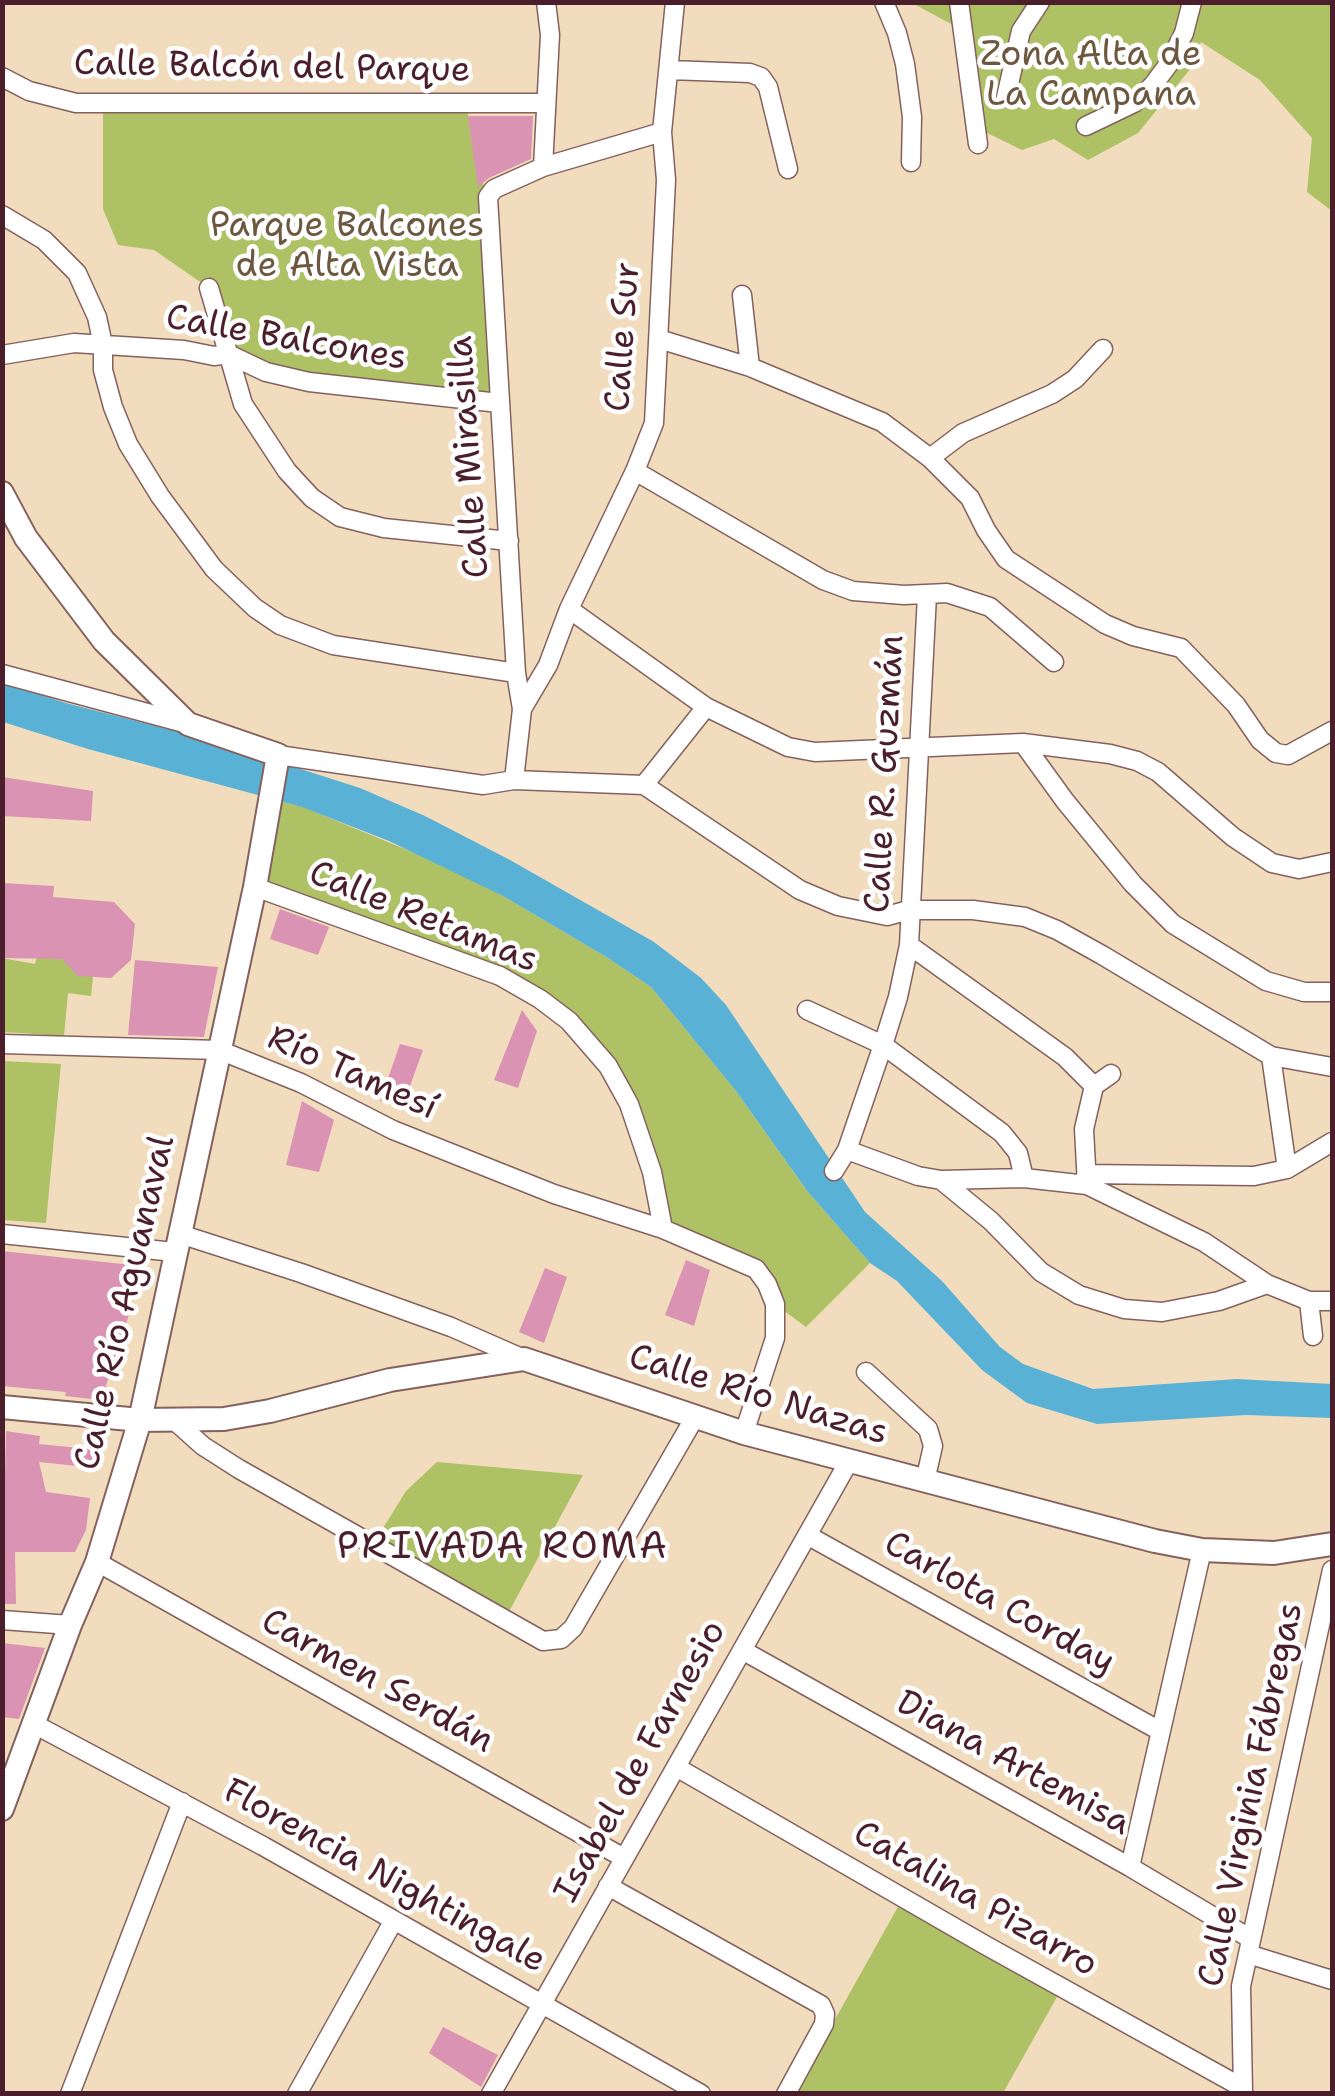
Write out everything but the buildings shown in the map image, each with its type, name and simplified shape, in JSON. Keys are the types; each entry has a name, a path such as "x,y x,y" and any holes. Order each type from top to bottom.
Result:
{"street":[{"path":"543,167 550,35 546,2"},
{"name":"Calle Sur","path":"522,709 548,665 569,609 654,423 666,180 662,132 675,2"},
{"path":"884,2 906,64 912,117 911,162"},
{"path":"959,2 978,144"},
{"path":"1006,97 1021,31 1040,2"},
{"path":"1086,126 1134,103 1154,85 1184,33 1192,2"},
{"path":"670,70 750,72 761,77 768,88 788,168"},
{"name":"Calle Balcón del Parque","path":"2,77 76,104 546,103"},
{"name":"Calle Mirasilla","path":"514,780 522,709 516,673 486,204 494,189 543,167 662,132"},
{"path":"2,216 44,240 77,272 89,294 103,345 103,370 128,444 160,496 214,569 255,608 280,625 333,645 516,673"},
{"path":"210,288 244,404 287,472 312,498 340,517 384,528 509,542"},
{"path":"742,294 750,367"},
{"path":"659,339 750,367 882,422 930,458 970,498 1006,558 1105,624 1133,636 1181,648 1236,706 1260,740 1276,753 1288,755 1332,732"},
{"name":"Calle Balcones","path":"2,355 74,343 228,354 266,372 309,382 499,403"},
{"path":"930,458 963,433 1052,394 1075,379 1103,348"},
{"name":"Calle R. Guzmán","path":"635,470 823,580 853,592 927,595 909,946 898,997 847,1150 834,1171"},
{"path":"2,493 26,538 83,615 188,724"},
{"path":"927,595 947,594 990,608 1054,662"},
{"path":"569,609 706,708 788,747 815,752 1023,743 1110,754 1158,772 1233,837 1272,863 1299,869 1332,862"},
{"path":"2,674 188,724 277,759 483,785 514,780 644,786 800,890 863,914 973,910 1025,916 1102,955 1271,1056 1332,1067"},
{"path":"644,786 706,708"},
{"path":"1023,743 1133,884 1173,924 1266,981 1304,992 1332,992"},
{"name":"Calle Río Aguanaval","path":"2,1809 97,1562 140,1420 256,887 277,759"},
{"name":"Calle Retamas","path":"256,887 500,976 570,1021 608,1066 629,1104 652,1172 663,1228"},
{"path":"909,946 1065,1056 1094,1086"},
{"path":"807,1010 882,1045 1002,1133 1018,1153 1024,1178"},
{"name":"Río Tamesí","path":"2,1044 219,1050 301,1084 393,1130 554,1194 663,1228 756,1269 768,1284 775,1304 775,1338 744,1433"},
{"path":"1271,1056 1288,1168"},
{"path":"1086,1180 1084,1130 1094,1086 1111,1074"},
{"path":"847,1150 918,1176 941,1180 1086,1180 1254,1176 1288,1168 1332,1142"},
{"path":"941,1180 990,1221 1041,1272 1079,1295 1124,1310 1162,1312 1218,1301 1267,1284"},
{"path":"1086,1180 1204,1242 1267,1284 1309,1301 1332,1300"},
{"name":"Calle Río Nazas","path":"2,1234 177,1244 301,1273 695,1418 1011,1505 1202,1550 1274,1553 1332,1544"},
{"path":"1309,1301 1314,1336"},
{"path":"2,1408 176,1422 224,1419 390,1380 524,1358"},
{"path":"866,1372 928,1429 932,1438 925,1480"},
{"path":"176,1422 239,1470 544,1641 561,1639 573,1628 695,1418"},
{"name":"Isabel de Farnesio","path":"491,2094 848,1462"},
{"name":"Carlota Corday","path":"808,1535 1160,1731"},
{"path":"1130,1867 1202,1550"},
{"name":"Carmen Serdán","path":"97,1562 624,1858"},
{"name":"Calle Virginia Fábregas","path":"1243,2091 1242,1986 1332,1570"},
{"path":"2,1620 70,1625"},
{"name":"Diana Artemisa","path":"742,1650 1130,1867 1250,1946 1332,1980"},
{"name":"Florencia Nightingale","path":"32,1723 182,1802 701,2094"},
{"name":"Catalina Pizarro","path":"676,1767 1243,2091"},
{"path":"70,2094 182,1802"},
{"path":"608,1886 821,2005 825,2014 820,2036 786,2094"},
{"path":"297,2094 394,1920"}],"green space":[{"name":"Zona Alta de La Campana","path":"912,3 1332,3 1332,211 1307,192 1312,138 1260,80 1201,42 1191,68 1138,133 1088,160 1054,139 1022,150 977,128 953,25"},
{"name":"Parque Balcones de Alta Vista","path":"467,110 487,200 499,403 309,382 228,354 209,288 154,250 118,245 103,209 103,111"},
{"path":"271,799 303,807 434,861 503,896 651,987 736,1091 808,1192 870,1263 806,1327 775,1304 767,1284 663,1229 629,1104 540,999 255,887"},
{"path":"37,957 62,959 93,977 91,996 68,993 64,1036 3,1032 2,958 35,964"},
{"path":"3,1061 61,1064 46,1223 3,1220"},
{"path":"437,1462 583,1475 506,1617 375,1541 406,1491"},
{"path":"904,1896 1062,1988 1003,2093 788,2094 838,2014"}],"water":[{"path":"2,682 66,703 210,740 360,788 510,860 654,942 701,978 726,1005 865,1212 942,1281 1000,1347 1023,1364 1093,1389 1237,1379 1332,1384 1332,1418 1246,1415 1097,1424 1027,1403 982,1370 897,1281 870,1263 808,1192 736,1091 651,987 503,896 389,841 302,807 3,722"}],"district":[{"name":"PRIVADA ROMA","path":"503,1548"}]}
